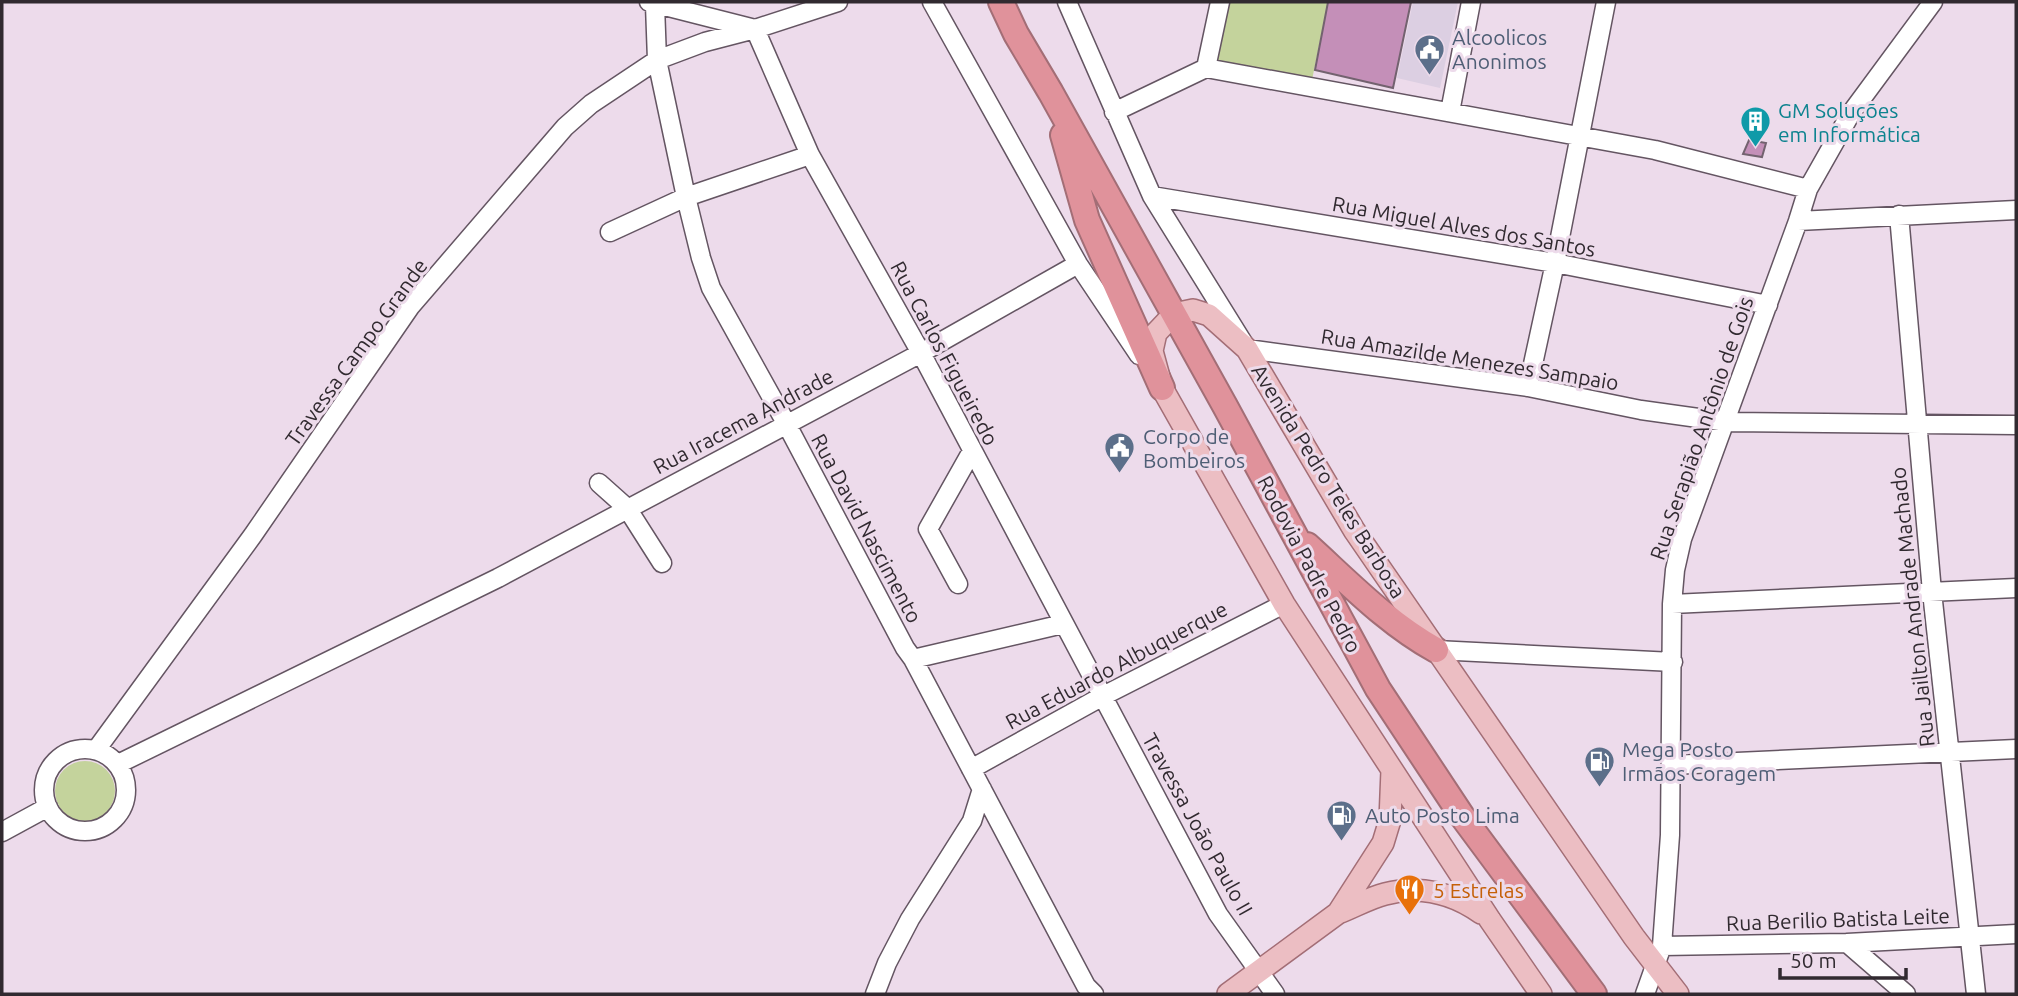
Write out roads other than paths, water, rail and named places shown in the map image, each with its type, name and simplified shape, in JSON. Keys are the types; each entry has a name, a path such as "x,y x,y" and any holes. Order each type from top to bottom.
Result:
{"highway":[{"name":"Rodovia Padre Pedro","path":"1001,2 1016,34 1052,93 1378,689 1462,816 1594,994"},
{"path":"1052,93 1087,220 1162,388"},
{"path":"1291,530 1368,602 1409,634 1436,650"}],"main road":[{"path":"1247,349 1209,315 1193,310 1174,314 1156,332 1152,351 1162,388 1284,604 1541,994"},
{"name":"Avenida Pedro Teles Barbosa","path":"1247,349 1354,530 1634,937 1659,955 1678,994"},
{"path":"1338,913 1384,842 1390,820 1392,769"},
{"path":"1228,994 1338,913 1386,893 1433,891 1463,900 1490,920"}],"street":[{"name":"Travessa Campo Grande","path":"96,750 245,547 411,307 565,127 591,104 657,60 705,42 838,2"},
{"path":"932,2 1078,264 1162,388"},
{"name":"Avenida Pedro Teles Barbosa","path":"1067,2 1152,196 1247,349"},
{"path":"1075,20 1084,2"},
{"path":"1206,68 1220,2"},
{"path":"1450,112 1471,2"},
{"path":"1528,387 1606,2"},
{"name":"Rua Serapião Antônio de Gois","path":"1645,994 1659,955 1670,835 1672,604 1675,570 1682,539 1727,422 1808,188 1851,113 1933,2"},
{"path":"657,60 652,3 755,29"},
{"name":"Rua Carlos Figueiredo","path":"755,29 810,155 921,353 1103,696"},
{"name":"Rua David Nascimento","path":"657,60 686,197 711,288 913,659 1086,986 1094,994"},
{"path":"1114,112 1206,68 1580,135 1655,150 1808,188"},
{"path":"610,232 686,197 810,155"},
{"name":"Rua Miguel Alves dos Santos","path":"1152,196 1555,263 1768,305"},
{"path":"1798,221 2016,210"},
{"name":"Rua Jailton Andrade Machado","path":"1899,215 1932,592 1976,994"},
{"name":"Rua Iracema Andrade","path":"118,764 426,613 921,353 1078,264"},
{"name":"Rua Amazilde Menezes Sampaio","path":"1247,349 1528,387 1641,410 1727,422 2016,425"},
{"path":"958,584 928,529 972,451"},
{"path":"599,482 627,508 662,563"},
{"path":"1672,604 2016,588"},
{"name":"Rua Eduardo Albuquerque","path":"971,769 1103,696 1284,604"},
{"path":"913,659 1063,624"},
{"path":"1436,650 1673,662"},
{"name":"Travessa João Paulo II","path":"1103,696 1218,914 1275,994"},
{"path":"1671,765 2016,749"},
{"path":"96,750 108,755 118,764 127,790 124,804 107,825 80,831 67,827 56,818 48,807 44,785 54,764 73,751 96,750"},
{"path":"875,994 887,963 910,919 972,821 982,789"},
{"path":"2,832 48,807"},
{"name":"Rua Berilio Batista Leite","path":"1659,955 2016,934"},
{"path":"1847,943 1906,994"}],"place":[{"name":"Alcoolicos Anonimos","path":"1429,76"},
{"name":"GM Soluções em Informática","path":"1755,149"},
{"name":"Corpo de Bombeiros","path":"1120,475"},
{"name":"Mega Posto Irmãos Coragem","path":"1599,788"},
{"name":"Auto Posto Lima","path":"1342,842"},
{"name":"5 Estrelas","path":"1410,917"}]}
